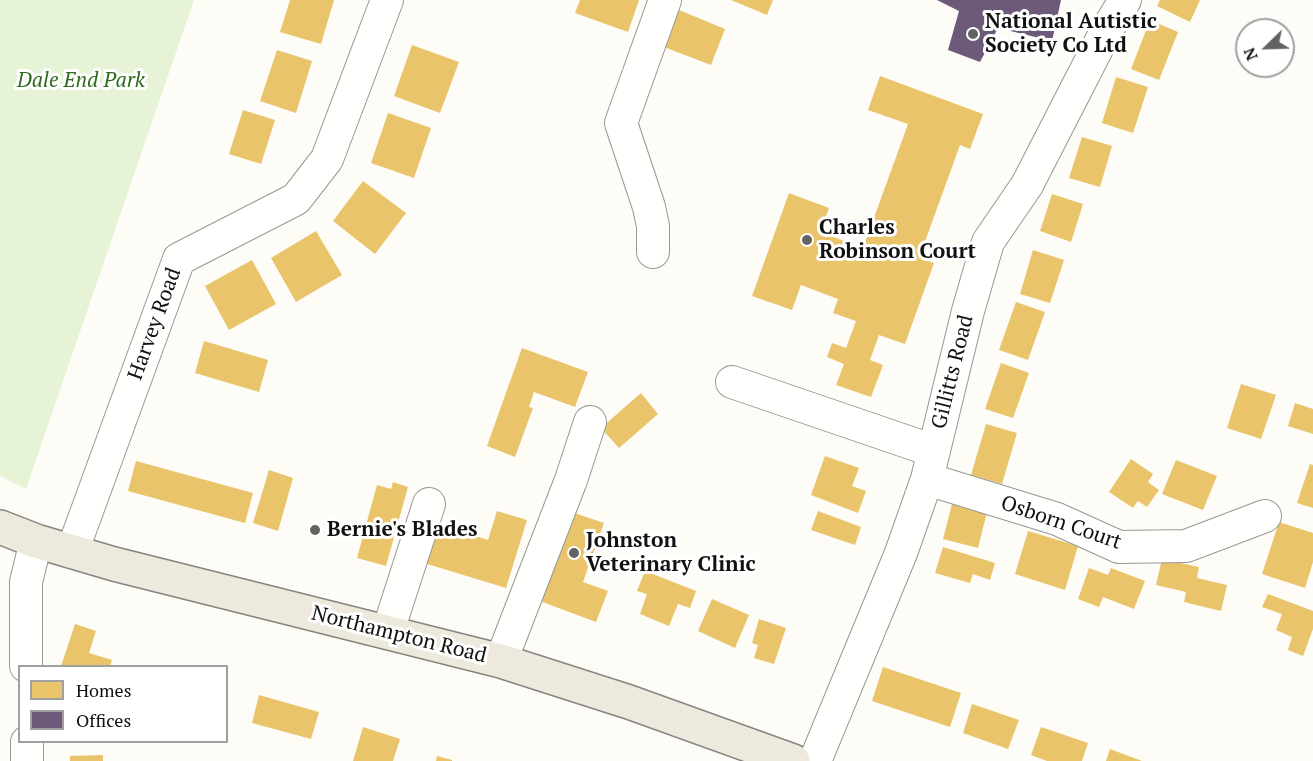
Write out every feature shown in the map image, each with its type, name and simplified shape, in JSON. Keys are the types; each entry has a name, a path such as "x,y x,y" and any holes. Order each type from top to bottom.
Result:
{"main road":[{"name":"Northampton Road","path":"0,527 72,552 501,661 629,702 793,761"}],"street":[{"name":"Harvey Road","path":"72,552 179,259 296,199 327,159 387,0"},
{"path":"653,252 653,226 649,207 621,123 665,0"},
{"name":"Gillitts Road","path":"815,761 901,553 930,465 968,311 988,242 1027,185 1120,2"},
{"name":"Osborn Court","path":"732,382 1119,547 1186,546 1266,516"},
{"path":"501,661 591,422"},
{"path":"388,631 429,504"},
{"path":"26,665 26,582 36,541"},
{"path":"27,743 27,761"}],"green space":[{"name":"Dale End Park","path":"0,0 194,0 26,489 0,476"}],"building: Homes":[{"path":"290,0 334,0 321,44 280,32"},
{"path":"580,0 639,0 628,32 575,13"},
{"path":"731,0 773,0 767,15"},
{"path":"1160,0 1200,0 1190,22 1157,6"},
{"path":"679,10 725,29 711,65 664,47"},
{"path":"1150,20 1178,32 1159,80 1131,69"},
{"path":"412,45 459,62 440,113 394,96"},
{"path":"277,50 312,61 296,113 260,101"},
{"name":"Charles Robinson Court","path":"880,76 983,114 970,149 960,145 919,258 934,263 905,344 879,335 870,360 883,365 871,397 836,385 844,364 827,357 832,343 846,348 856,321 833,313 838,299 801,285 792,310 752,296 789,193 829,208 820,232 863,248 908,124 868,110"},
{"path":"1116,77 1148,87 1133,133 1102,123"},
{"path":"243,110 275,120 261,164 229,154"},
{"path":"388,113 431,128 414,178 371,163"},
{"path":"1082,137 1112,146 1100,187 1069,178"},
{"path":"363,181 406,213 375,254 333,221"},
{"path":"1052,194 1083,204 1071,242 1040,231"},
{"path":"316,231 342,275 296,302 271,258"},
{"path":"1033,250 1064,260 1050,303 1020,294"},
{"path":"252,260 276,304 229,330 205,286"},
{"path":"1016,302 1045,312 1028,360 999,350"},
{"path":"204,341 268,360 259,392 195,373"},
{"path":"522,348 588,372 575,407 534,392 529,407 533,408 515,457 487,446"},
{"path":"1001,363 1029,373 1013,418 985,409"},
{"path":"1241,384 1276,395 1261,439 1227,428"},
{"path":"641,393 658,414 619,448 601,428"},
{"path":"1295,403 1313,409 1313,434 1288,426"},
{"path":"986,424 1017,433 1002,484 971,475"},
{"path":"825,456 859,468 852,486 866,491 858,513 811,495"},
{"path":"1131,459 1153,474 1148,482 1159,490 1147,507 1138,501 1133,508 1109,492"},
{"path":"1176,460 1217,476 1203,510 1162,494"},
{"path":"136,461 253,493 245,523 128,491"},
{"path":"1310,464 1313,465 1313,508 1297,503"},
{"path":"269,470 293,478 278,531 253,523"},
{"path":"393,482 408,487 386,566 357,558 377,485 391,489"},
{"path":"952,504 987,512 978,548 943,539"},
{"path":"497,511 527,520 506,588 414,560 426,520 488,540"},
{"name":"Johnston Veterinary Clinic","path":"569,511 604,523 583,582 608,591 596,622 537,600"},
{"path":"818,511 861,527 855,545 811,530"},
{"path":"1279,522 1313,533 1313,562 1305,588 1262,574"},
{"path":"1028,531 1078,546 1065,590 1015,574"},
{"path":"943,547 995,563 990,580 973,574 970,583 935,573"},
{"path":"1162,559 1199,567 1197,578 1227,585 1221,611 1184,602 1186,592 1156,585"},
{"path":"1089,568 1108,575 1111,568 1145,581 1134,609 1103,597 1099,607 1078,599"},
{"path":"645,571 696,591 690,608 678,604 669,626 640,614 647,594 637,591"},
{"path":"1268,594 1313,611 1313,629 1303,656 1288,650 1292,637 1276,630 1282,614 1262,607"},
{"path":"712,599 749,615 735,648 698,631"},
{"path":"759,619 786,628 774,664 754,658 758,645 752,643"},
{"path":"75,624 96,631 89,653 112,660 110,665 61,665"},
{"path":"883,667 961,693 950,727 872,701"},
{"path":"259,695 319,712 311,739 252,723"},
{"path":"972,704 1019,720 1008,749 963,733"},
{"path":"363,727 400,739 393,761 353,761"},
{"path":"1041,727 1088,743 1082,761 1047,761 1031,755"},
{"path":"1110,749 1142,761 1106,761"},
{"path":"103,755 103,761 70,761 70,756"},
{"path":"437,756 452,760 452,761 436,761"}],"building: Offices":[{"name":"National Autistic Society Co Ltd","path":"937,0 1061,0 1052,41 998,28 980,62 948,50 959,11"}],"place":[{"name":"National Autistic Society Co Ltd","path":"973,34"},
{"name":"Charles Robinson Court","path":"807,240"},
{"name":"Bernie's Blades","path":"315,530"},
{"name":"Johnston Veterinary Clinic","path":"574,553"}]}
